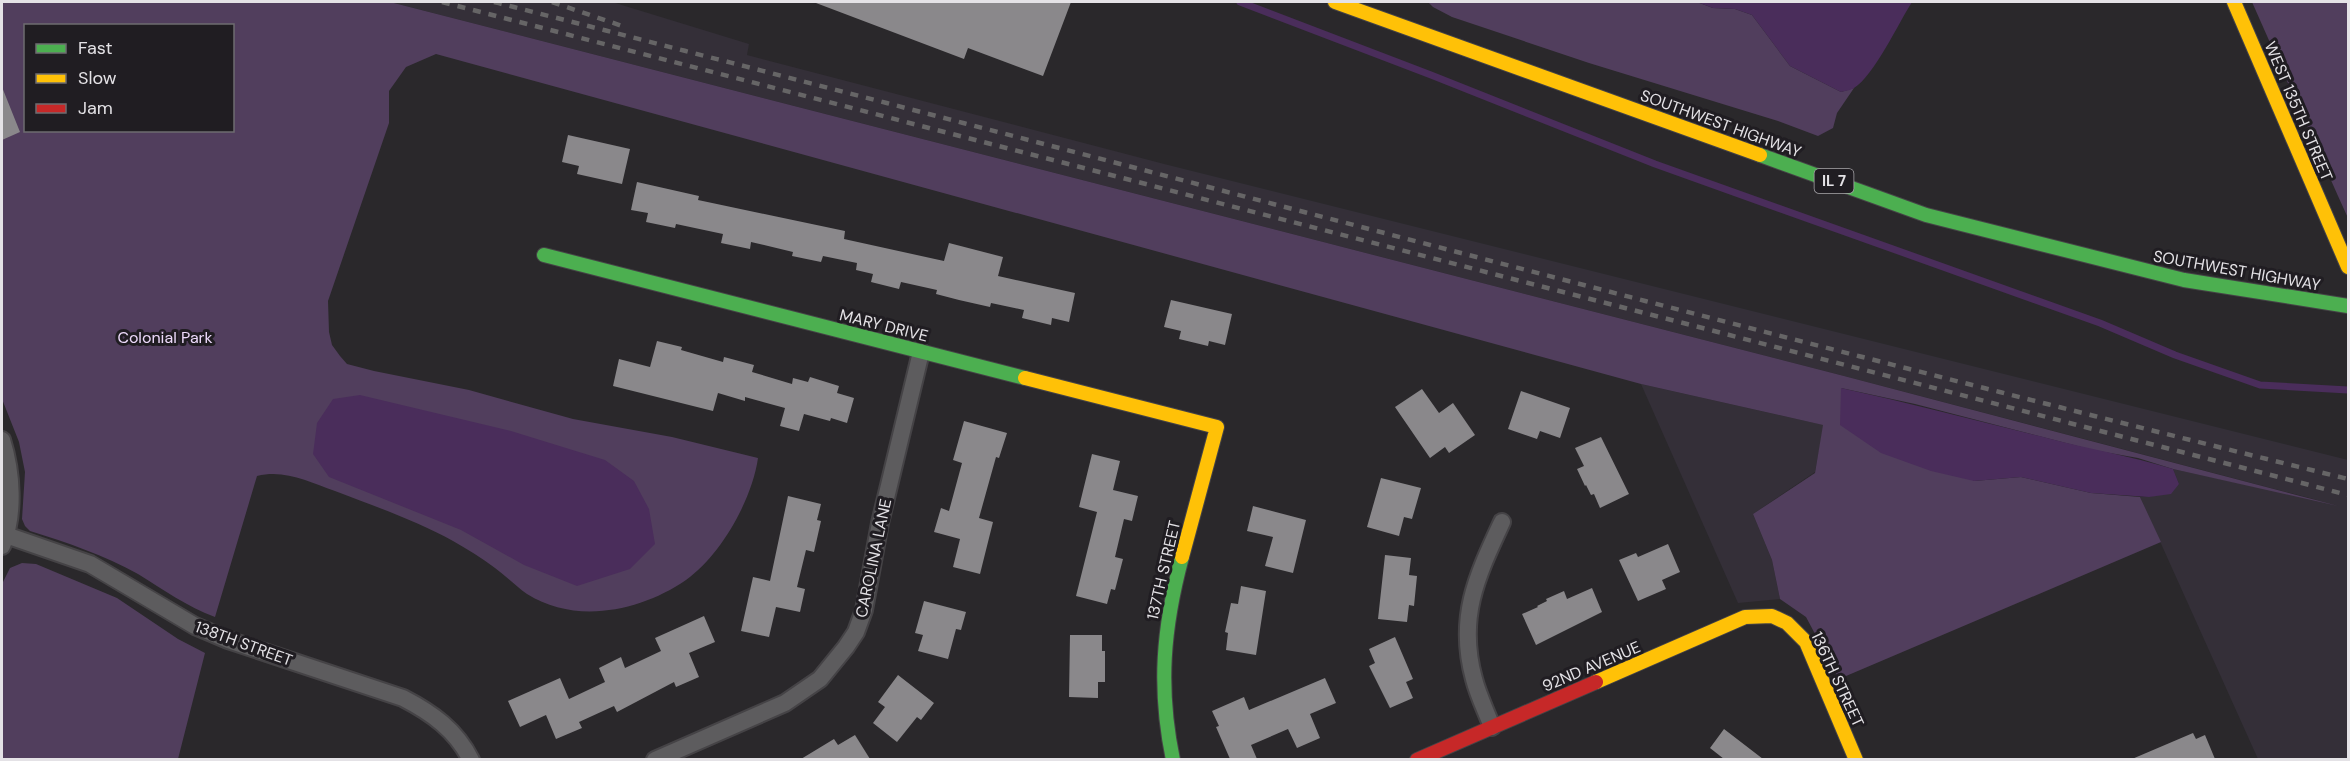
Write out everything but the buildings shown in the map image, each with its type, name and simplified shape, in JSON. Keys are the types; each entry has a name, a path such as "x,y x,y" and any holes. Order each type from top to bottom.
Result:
{"street":[{"name":"SOUTHWEST HIGHWAY","path":"1335,2 1926,215 2184,280 2349,306"},
{"name":"WEST 135TH STREET","path":"2234,2 2349,267"},
{"name":"MARY DRIVE","path":"544,255 1216,427"},
{"name":"CAROLINA LANE","path":"655,759 785,704 820,679 856,632 864,610 880,524 921,352"},
{"name":"137TH STREET","path":"1173,759 1165,722 1166,629 1171,597 1216,427"},
{"path":"2,440 8,460 10,503 4,540"},
{"path":"1492,727 1474,679 1468,626 1474,587 1502,522"},
{"name":"138TH STREET","path":"4,540 90,564 195,626 228,640 403,698 427,711 447,726 471,759"},
{"name":"92ND AVENUE","path":"1417,759 1745,617 1755,615 1781,619"},
{"name":"136TH STREET","path":"1781,619 1794,627 1806,642 1856,759"}],"shaded area":[{"path":"390,2 612,2 749,44 747,55 1168,165 2348,460 2348,759 2258,759 2140,497 2149,497 2179,484 2173,469 2317,500"},
{"path":"1697,2 1912,2 1870,72 1854,88 1841,92 1790,66 1752,15 1735,9 1713,8"},
{"path":"1641,384 1824,425 1815,472 1753,514 1772,560 1780,599 1738,603"},
{"path":"1841,388 2157,464 2173,469 2179,484 2171,494 2149,497 2091,493 2021,477 1974,481 1931,471 1881,453 1840,425"},
{"path":"360,395 511,431 605,460 634,481 649,509 655,544 630,569 577,586 524,565 461,530 329,477 313,454 317,423 333,399"}],"green space":[{"name":"Colonial Park","path":"2,2 390,2 1844,376 2338,506 2173,469 2138,458 2093,450 1915,404 1841,388 1974,481 2021,477 2091,493 2140,497 2161,542 1839,679 1806,617 1780,599 1772,560 1753,514 1815,473 1823,425 1641,384 436,54 406,67 389,91 389,123 328,301 329,332 332,345 347,364 469,390 573,419 672,437 758,458 749,491 733,525 723,541 699,569 686,580 649,600 608,610 566,609 546,604 527,594 480,557 425,527 306,480 287,475 267,474 257,476 215,617 185,603 125,567 86,550 30,531 22,519 25,472 19,442 2,399"},
{"path":"1428,2 1697,2 1713,8 1735,9 1752,15 1790,66 1841,92 1854,88 1837,113 1833,128 1818,136 1778,121 1589,63 1452,17"},
{"path":"2252,2 2348,2 2348,218 2338,196"},
{"path":"22,563 36,564 117,598 178,639 205,653 178,759 2,759 2,584 10,568"}],"waterway":[{"path":"1240,2 1655,164 2100,323 2175,355 2260,385 2348,390"}],"railway":[{"path":"442,2 2348,495"},
{"path":"494,2 1652,303 2348,479"},
{"path":"552,2 625,27"}],"traffic: fast":[{"path":"1760,155 1926,215 2184,280 2348,306"},
{"path":"544,255 1025,378"},
{"path":"1173,760 1165,708 1165,658 1170,609 1182,557"}],"traffic: slow":[{"path":"1335,2 1760,155"},
{"path":"2234,2 2348,267"},
{"path":"1025,378 1217,427 1182,557"},
{"path":"1596,682 1745,617 1772,616 1787,623 1806,642 1856,760"}],"traffic: jam":[{"path":"1417,760 1596,682"}]}
